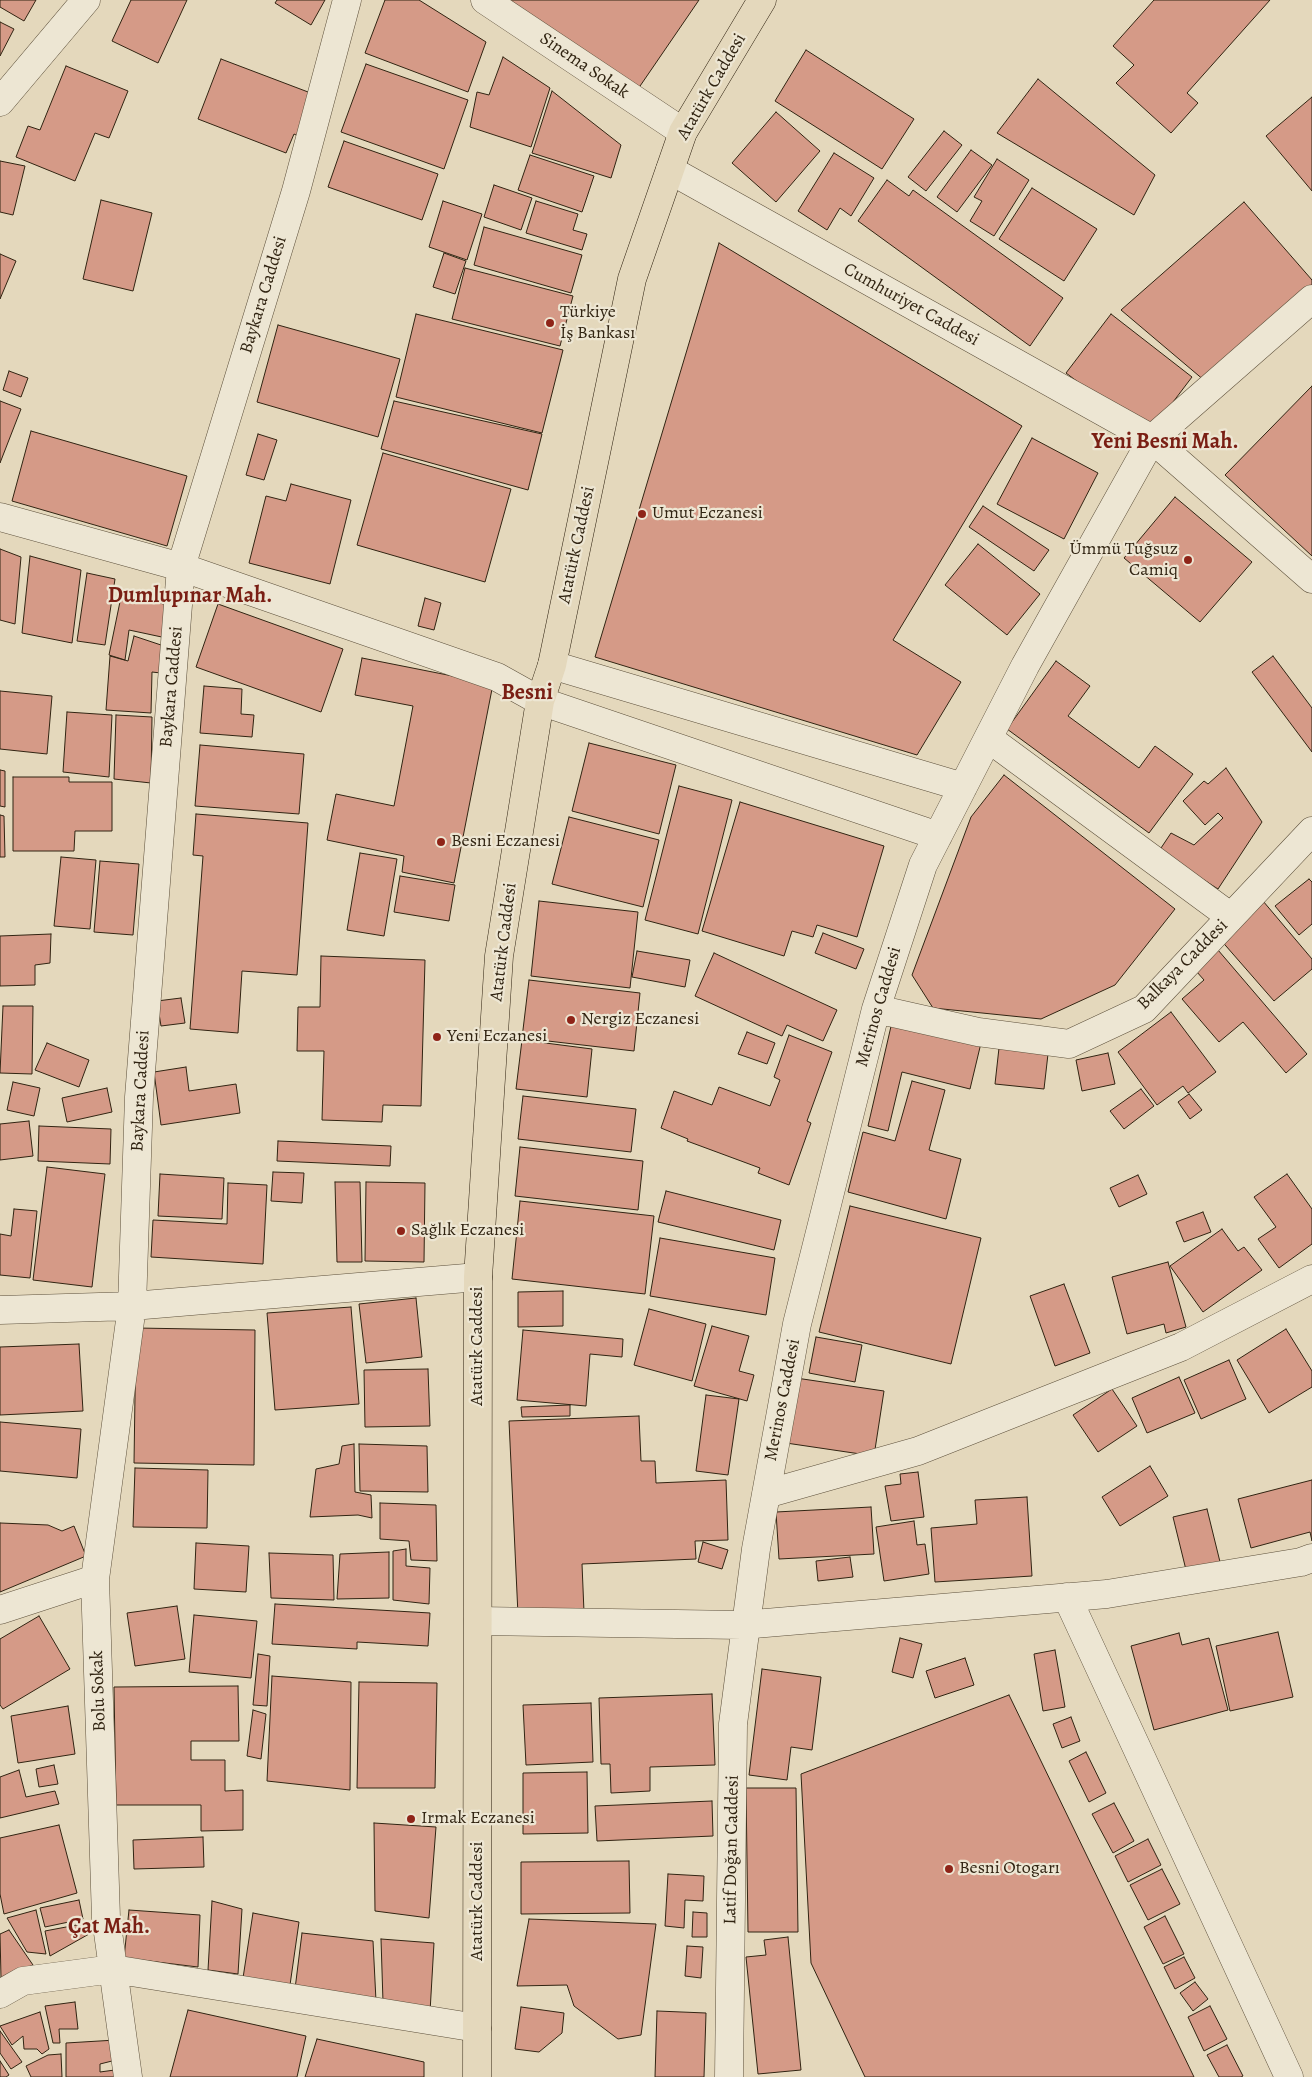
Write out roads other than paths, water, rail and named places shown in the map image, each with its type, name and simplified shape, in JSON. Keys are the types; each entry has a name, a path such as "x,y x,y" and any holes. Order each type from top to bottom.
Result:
{"main road":[{"name":"Atatürk Caddesi","path":"480,2076 477,2028 478,1278 499,956 540,701 552,665 632,279 683,132 762,0"}],"street":[{"path":"0,102 86,0"},
{"name":"Baykara Caddesi","path":"132,1306 139,1097 181,567 296,191 347,0"},
{"name":"Sinema Sokak","path":"485,0 683,132"},
{"name":"Cumhuriyet Caddesi","path":"670,170 1152,439 1312,579"},
{"name":"Merinos Caddesi","path":"746,1625 756,1550 797,1324 876,1009 923,865 1025,666 1152,439 1312,300"},
{"path":"0,516 181,567 497,677 540,701 938,836"},
{"path":"552,665 963,787"},
{"path":"988,738 1231,917"},
{"name":"Balkaya Caddesi","path":"876,1009 978,1032 1069,1044 1144,1010 1312,831"},
{"path":"0,1310 132,1306 478,1278"},
{"path":"766,1494 918,1451 1190,1343 1312,1279"},
{"name":"Bolu Sokak","path":"128,2077 106,1918 95,1579 132,1306"},
{"path":"478,1621 746,1625 1126,1591 1301,1562 1312,1558"},
{"path":"0,1610 95,1579"},
{"path":"1067,1597 1289,2077"},
{"name":"Latif Doğan Caddesi","path":"729,2077 733,1724 746,1625"},
{"path":"0,1994 23,1981 113,1969 477,2028"}],"place":[{"name":"Türkiye İş Bankası","path":"550,323"},
{"name":"Umut Eczanesi","path":"642,514"},
{"name":"Ümmü Tuğsuz Camiq","path":"1188,560"},
{"name":"Besni Eczanesi","path":"441,842"},
{"name":"Nergiz Eczanesi","path":"571,1020"},
{"name":"Yeni Eczanesi","path":"437,1037"},
{"name":"Sağlık Eczanesi","path":"401,1231"},
{"name":"Irmak Eczanesi","path":"411,1819"},
{"name":"Besni Otogarı","path":"949,1869"}],"district":[{"name":"Yeni Besni Mah.","path":"1165,443"},
{"name":"Dumlupınar Mah.","path":"190,597"},
{"name":"Besni","path":"527,694"},
{"name":"Çat Mah.","path":"109,1928"}]}
